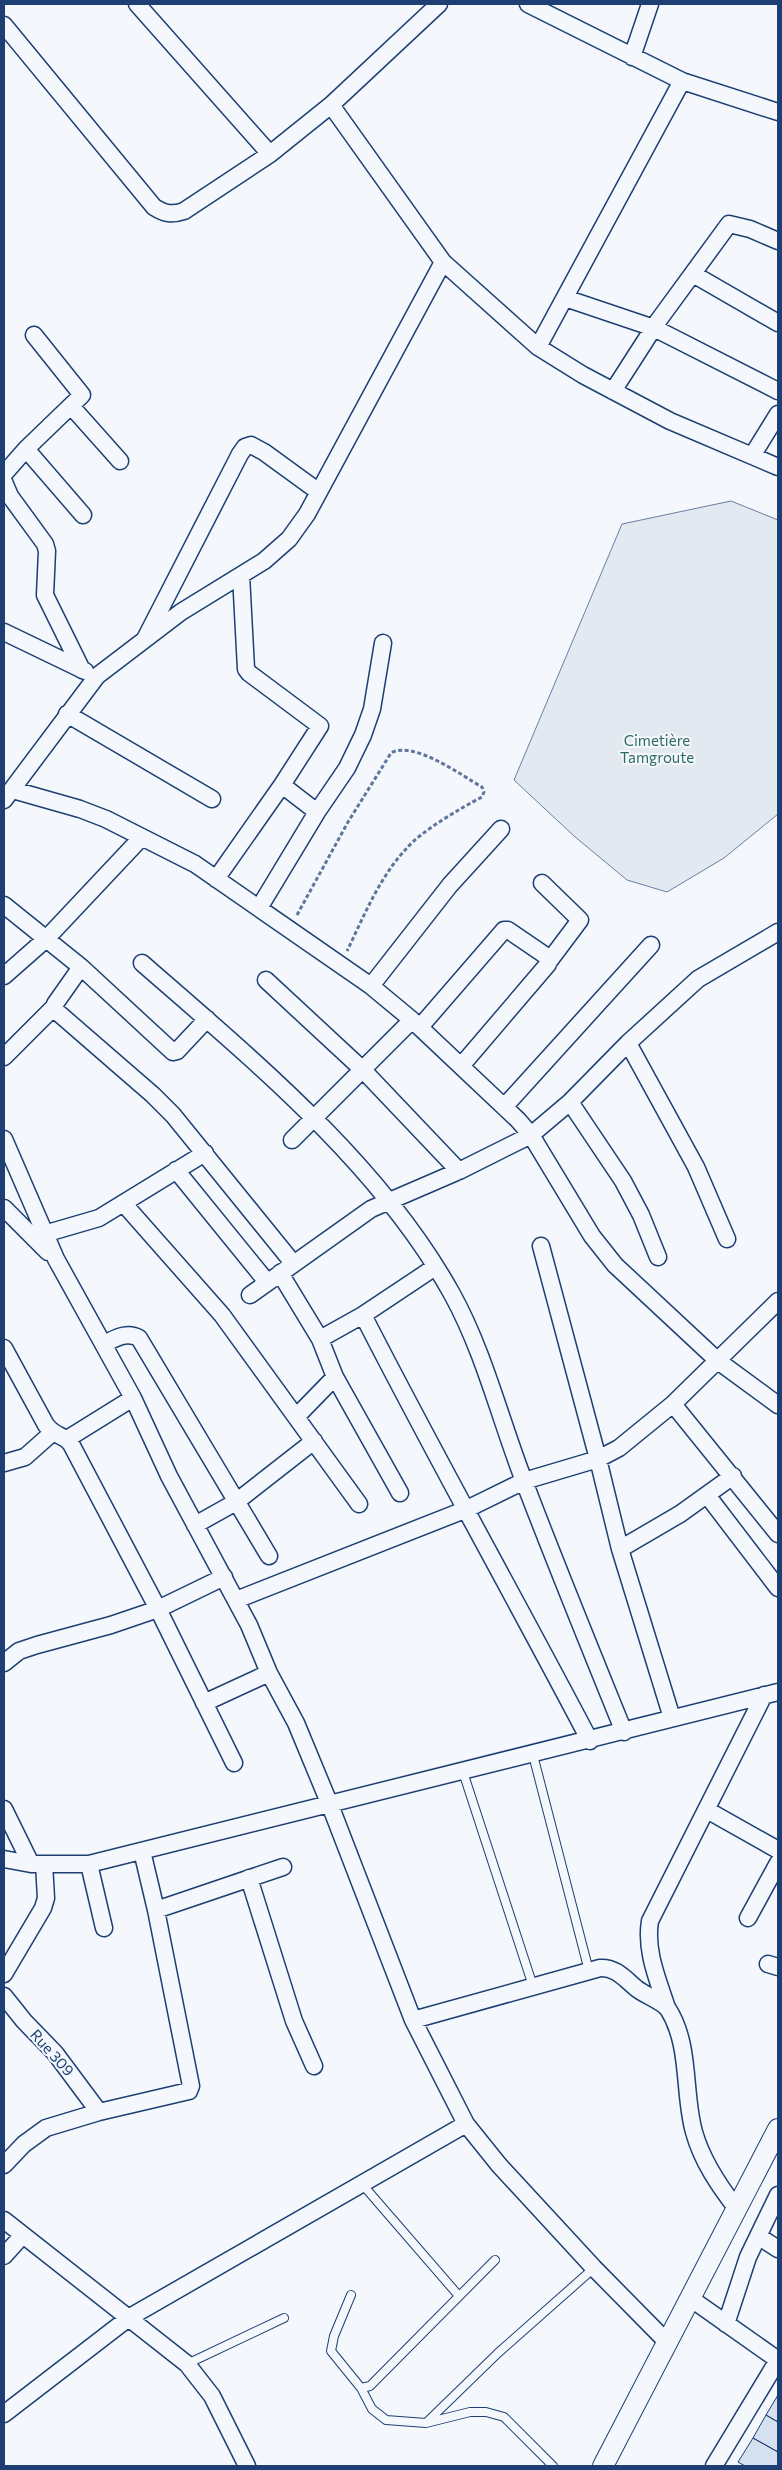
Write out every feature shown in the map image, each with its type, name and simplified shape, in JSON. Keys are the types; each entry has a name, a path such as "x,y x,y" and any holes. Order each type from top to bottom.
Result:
{"street":[{"path":"137,4 270,154"},
{"path":"4,26 154,208 163,213 173,215 184,211 270,154 331,105 439,4"},
{"path":"528,4 682,82 778,112"},
{"path":"632,57 650,4"},
{"path":"538,347 682,82"},
{"path":"331,105 443,262 538,347 583,376 670,421 778,467"},
{"path":"613,391 654,328 729,224 750,229 778,241"},
{"path":"443,262 319,492 289,539 264,562 181,612 142,644 97,676 67,714 9,795 80,808 195,864 371,986 416,1024 531,1135 604,1252 634,1284 718,1361 778,1405"},
{"path":"693,274 778,323"},
{"path":"565,298 654,328 778,391"},
{"path":"4,474 26,449 80,398 81,391 34,335"},
{"path":"71,406 120,461"},
{"path":"752,456 778,414"},
{"path":"142,644 245,447 251,445 264,452 319,492"},
{"path":"26,449 83,515"},
{"path":"4,482 10,496 45,544 47,551 46,595 82,670"},
{"path":"216,879 282,785 320,726 249,674 246,669 241,575"},
{"path":"4,632 97,676"},
{"path":"259,908 346,768 363,735 372,709 383,642"},
{"path":"67,714 212,799"},
{"path":"282,785 317,812"},
{"path":"371,986 450,885 501,829"},
{"path":"4,976 46,939 142,837"},
{"path":"461,1066 550,960 580,920 542,883"},
{"path":"4,905 81,967 173,1052 177,1051 206,1019"},
{"path":"292,1140 363,1070 416,1024 504,930 508,930 550,960"},
{"path":"250,1295 293,1263 388,1200 459,1171 531,1135 570,1102 628,1043 698,979 778,932"},
{"path":"504,1107 651,945"},
{"path":"142,962 313,1118 388,1200 452,1293 480,1355 524,1481 624,1732"},
{"path":"4,1058 54,1007 81,967"},
{"path":"266,980 363,1070 459,1171"},
{"path":"54,1007 153,1095 205,1153 293,1263"},
{"path":"628,1043 696,1167 727,1239"},
{"path":"570,1102 624,1181 641,1215 658,1257"},
{"path":"5,1145 56,1259 132,1398 236,1600 296,1723 330,1804 414,2020 466,2124 499,2165 594,2268 666,2342"},
{"path":"44,1234 99,1218 205,1153"},
{"path":"176,1170 266,1282"},
{"path":"124,1204 222,1315 359,1504"},
{"path":"4,1208 56,1259"},
{"path":"541,1246 620,1549 672,1718"},
{"path":"320,1339 364,1315 435,1267"},
{"path":"280,1273 320,1339 335,1377 400,1493"},
{"path":"236,1600 467,1509 524,1481 598,1459 619,1448 673,1404 778,1301"},
{"path":"364,1315 429,1442 467,1509 590,1741"},
{"path":"103,1344 125,1334 132,1334 139,1338 176,1397 269,1556"},
{"path":"4,1348 100,1495 234,1763"},
{"path":"296,1417 335,1377"},
{"path":"4,1463 25,1457 132,1398"},
{"path":"673,1404 778,1534"},
{"path":"196,1525 236,1502 314,1442"},
{"path":"620,1549 707,1495 733,1476"},
{"path":"707,1495 778,1588"},
{"path":"4,1663 20,1651 37,1644 111,1625 158,1609 224,1577"},
{"path":"204,1703 270,1673"},
{"path":"4,1859 37,1864 89,1864 590,1741 672,1718 771,1694"},
{"path":"737,2209 715,2180 695,2134 690,2112 684,2057 679,2037 667,2008 652,1961 648,1933 650,1921 707,1810 771,1694"},
{"path":"4,1809 37,1864 46,1898 43,1908 4,1974"},
{"path":"707,1810 778,1850"},
{"path":"4,2165 24,2144 46,2128 98,2112 189,2091 191,2086 156,1910 142,1851"},
{"path":"748,1918 778,1863"},
{"path":"89,1864 104,1928"},
{"path":"156,1910 283,1867"},
{"path":"249,1878 294,2021 314,2066"},
{"path":"414,2020 533,1986 606,1968 617,1972 644,1994 667,2008"},
{"name":"Rue 309","path":"4,1996 54,2053 98,2112"},
{"path":"4,2414 130,2317 466,2124"},
{"path":"603,2466 778,2129"},
{"path":"726,2324 740,2279 778,2195"},
{"path":"4,2220 22,2236 130,2317 187,2364 212,2396 246,2466"},
{"path":"4,2256 22,2236"},
{"path":"758,2236 778,2249"},
{"path":"690,2298 778,2360 714,2466"}],"lane":[{"path":"533,1755 589,1971"},
{"path":"462,1772 533,1986"},
{"path":"362,2184 459,2296"},
{"path":"361,2388 370,2386 495,2260"},
{"path":"426,2423 498,2353 594,2268"},
{"path":"351,2295 334,2336 331,2351 361,2388 378,2416 386,2420 426,2423 470,2412 486,2412 504,2417 553,2466"},
{"path":"187,2364 284,2318"}],"path":[{"path":"290,929 348,822 391,753 398,749 415,750 482,786 484,792 482,797 407,846 394,862 377,890 340,965"}],"green space":[{"name":"Cimetière Tamgroute","path":"731,501 778,520 778,814 724,858 667,892 627,880 574,836 514,780 622,524"}],"building":[{"path":"778,2395 778,2422 766,2415"},
{"path":"766,2415 778,2422 778,2452 753,2438"},
{"path":"753,2438 778,2452 778,2466 745,2466 738,2462"}]}
